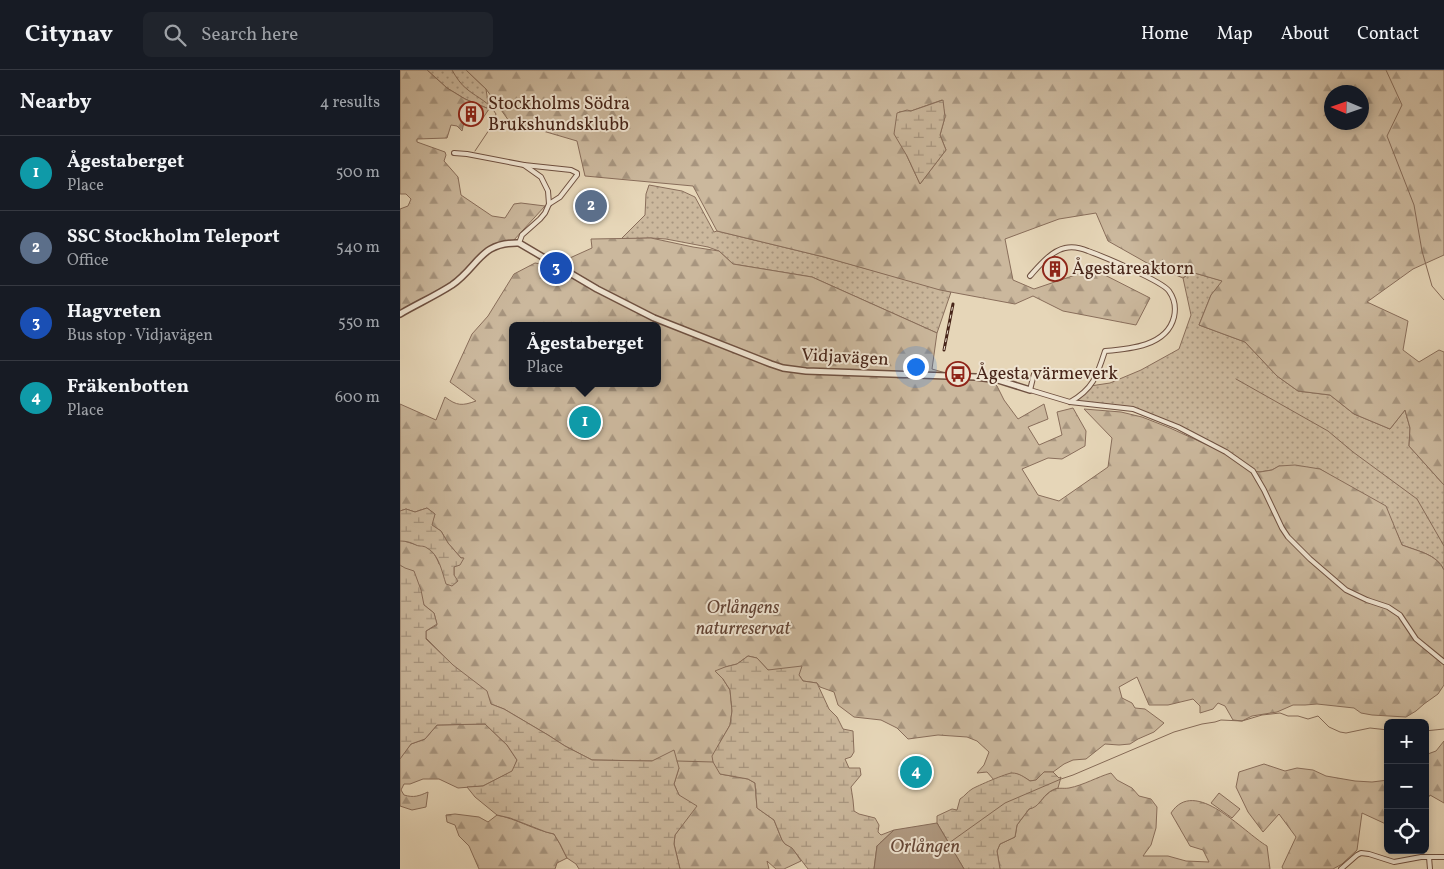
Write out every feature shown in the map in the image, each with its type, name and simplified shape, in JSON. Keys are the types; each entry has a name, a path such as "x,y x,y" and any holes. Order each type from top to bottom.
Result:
{"street":[{"path":"454,153 524,165 571,170 576,173 577,175 560,197 549,204"},
{"path":"400,314 453,284 462,277 481,255 491,248 508,243 519,243 522,235 545,213 549,204 548,191 541,177 524,165"},
{"name":"Vidjavägen","path":"519,243 597,289 654,318 783,368 806,371 998,380 1070,402 1133,409 1178,428 1226,452 1253,471 1288,537 1346,590 1388,607 1400,615 1416,639 1444,662"},
{"path":"1030,276 1042,263 1058,251 1065,248 1074,248 1095,254 1156,281 1168,290 1172,296 1175,313 1174,320 1168,331 1157,340 1136,346 1105,351 1090,386 1082,395 1070,402"},
{"path":"1030,390 1034,374"},
{"path":"1341,869 1359,854 1369,854 1394,862 1414,858 1444,857"},
{"path":"1429,858 1430,869"}],"green space":[{"path":"400,70 427,70 447,88 465,99 489,109 481,121 480,111 472,106 461,109 464,122 462,131 457,126 451,125 447,138 417,139 417,142 445,152 444,161 458,177 461,195 492,216 505,218 514,204 545,206 513,241 503,242 489,248 462,277 400,314 400,209 408,206 411,199 406,194 400,194"},
{"path":"427,70 466,70 486,89 489,109 465,99 447,88"},
{"path":"466,70 1444,70 1444,255 1413,269 1367,302 1408,321 1403,350 1419,362 1439,350 1444,352 1444,485 1409,446 1410,428 1405,410 1390,429 1354,414 1330,395 1298,391 1277,376 1245,342 1199,325 1211,295 1222,281 1191,272 1183,278 1147,263 1108,241 1096,213 1059,219 1005,239 1013,280 1034,289 1093,269 1150,298 1136,325 1063,311 1033,296 1015,304 940,290 824,257 717,231 693,186 585,176 577,141 509,121 486,89","holes":["942,100 945,117 940,135 946,150 920,184 907,156 899,112 911,111"]},
{"path":"943,100 945,117 940,135 946,150 920,184 894,134 897,113 907,110 911,111"},
{"path":"649,185 682,191 695,197 714,232 717,231 824,257 951,292 937,333 812,277 733,264 719,251 708,247 666,239 621,239 645,215 646,194"},
{"name":"Orlångens naturreservat","path":"651,238 719,251 733,264 812,277 937,333 932,369 956,376 987,377 997,386 1004,400 1018,419 1044,404 1048,419 1028,427 1039,445 1062,435 1057,412 1073,408 1086,431 1085,446 1062,459 1048,458 1022,469 1038,495 1059,501 1108,467 1112,438 1084,409 1121,412 1142,417 1225,453 1253,471 1260,472 1272,470 1279,466 1295,465 1320,469 1386,506 1402,545 1432,557 1437,560 1444,570 1444,685 1438,694 1406,717 1372,715 1361,713 1354,708 1317,704 1293,705 1277,712 1252,716 1242,721 1233,720 1225,706 1218,703 1213,709 1200,713 1200,706 1193,699 1168,705 1149,705 1137,677 1119,687 1122,698 1132,703 1135,708 1145,709 1164,723 1154,732 1130,744 1105,744 1086,759 1073,760 1053,772 1044,772 1036,780 1030,781 1020,775 1012,774 994,780 987,772 977,773 984,765 989,752 977,741 967,737 938,735 908,739 897,728 881,720 854,717 838,705 834,692 820,687 817,683 803,681 799,675 768,670 757,658 748,656 737,664 725,667 723,679 730,690 732,711 730,725 718,746 720,774 748,779 755,783 757,808 774,820 782,840 785,844 792,847 801,861 784,869 776,869 767,861 769,869 680,869 674,844 675,835 681,826 679,795 674,784 679,768 652,761 592,760 504,709 491,704 426,638 426,631 437,625 434,613 424,605 400,568 401,540 427,547 434,553 439,564 454,575 454,567 463,558 448,543 441,531 431,525 435,514 427,508 415,512 406,509 400,511 400,404 436,420 445,397 460,404 476,401 450,382 472,334 488,316 514,274 535,263 552,266 592,248 591,239"},
{"path":"1191,272 1223,281 1211,295 1199,325 1245,342 1277,376 1298,391 1330,395 1354,414 1390,429 1405,410 1410,428 1409,446 1444,485 1444,570 1437,560 1432,557 1402,545 1397,533 1333,477 1320,469 1279,466 1272,470 1253,471 1194,435 1133,409 1070,402 1090,386 1110,383 1141,370 1179,349 1191,315 1183,278"},
{"path":"427,508 435,514 432,525 441,531 448,543 461,558 464,558 460,565 454,567 454,575 458,581 452,586 446,584 440,564 431,551 424,547 400,541 400,511 406,509 415,512"},
{"path":"400,565 414,571 424,605 434,613 437,624 426,631 426,639 453,665 487,691 491,704 504,709 592,760 652,761 674,750 679,768 674,784 679,795 697,806 675,835 674,844 680,869 579,869 576,864 567,858 554,834 497,815 475,797 467,787 483,786 512,771 517,760 507,745 485,724 437,725 425,739 411,744 400,759"},
{"path":"748,656 757,658 768,670 802,666 799,675 803,681 817,683 829,709 837,717 843,729 853,731 854,752 851,757 845,759 849,768 860,768 861,775 851,787 854,811 875,818 879,825 878,832 881,835 894,830 877,846 874,869 808,869 792,848 782,840 774,820 757,808 755,783 748,779 720,774 713,762 712,756 730,725 732,711 730,690 715,671 737,664"},
{"path":"485,724 507,745 517,760 513,771 483,786 458,788 439,779 423,779 410,784 404,784 401,790 404,795 416,796 428,792 426,807 412,810 400,806 400,759 411,744 425,739 437,725"},
{"path":"1444,741 1444,803 1430,795 1429,797 1429,754 1436,751"},
{"path":"1264,764 1285,771 1297,768 1313,770 1326,776 1355,781 1384,780 1384,823 1362,813 1357,850 1342,864 1333,869 1283,869 1282,867 1296,837 1279,814 1263,832 1248,812 1236,787 1239,772"},
{"path":"1044,772 1053,772 1059,778 1061,777 1058,788 1049,792 1037,805 1029,809 1017,825 1015,837 1000,844 997,851 1000,869 964,869 937,823 937,816 952,809 957,810 960,799 969,791 1004,775 1019,774 1030,781 1036,780"},
{"path":"1111,773 1117,780 1132,788 1139,796 1151,799 1157,807 1156,828 1151,845 1143,856 1168,856 1186,861 1209,862 1203,850 1190,846 1171,813 1181,803 1193,801 1206,803 1219,810 1267,846 1270,869 1000,869 997,851 1000,844 1015,837 1017,825 1029,809 1033,808 1053,790 1075,787"},
{"path":"1219,793 1240,809 1232,818 1211,803"},
{"path":"455,814 479,817 488,822 497,815 554,834 567,858 557,863 555,869 479,869 469,846 459,836 455,825 447,822 446,815"}],"water":[{"name":"Orlången","path":"937,823 964,869 874,869 877,846 894,830"}],"waterway":[{"path":"452,70 463,86 487,103 496,114 491,127 475,151"},
{"path":"1386,70 1402,105 1387,136 1414,205 1422,251 1432,286 1444,300"},
{"path":"1236,379 1328,431 1353,452 1417,499 1444,546"},
{"path":"949,843 1005,803 1174,732 1202,724 1221,720 1242,721 1262,715 1280,713 1308,719 1318,716 1329,727 1346,733 1370,728 1384,730"},
{"path":"1429,731 1444,729"},
{"path":"677,761 713,762"}],"railway":[{"path":"944,350 953,304"}],"place":[{"name":"Stockholms Södra Brukshundsklubb","path":"471,114"},
{"name":"SSC Stockholm Teleport","path":"591,206"},
{"name":"Hagvreten","path":"556,268"},
{"name":"Ågestareaktorn","path":"1055,269"},
{"name":"Ågesta värmeverk","path":"958,374"},
{"name":"Ågestaberget","path":"585,422"},
{"name":"Fräkenbotten","path":"916,772"}]}
